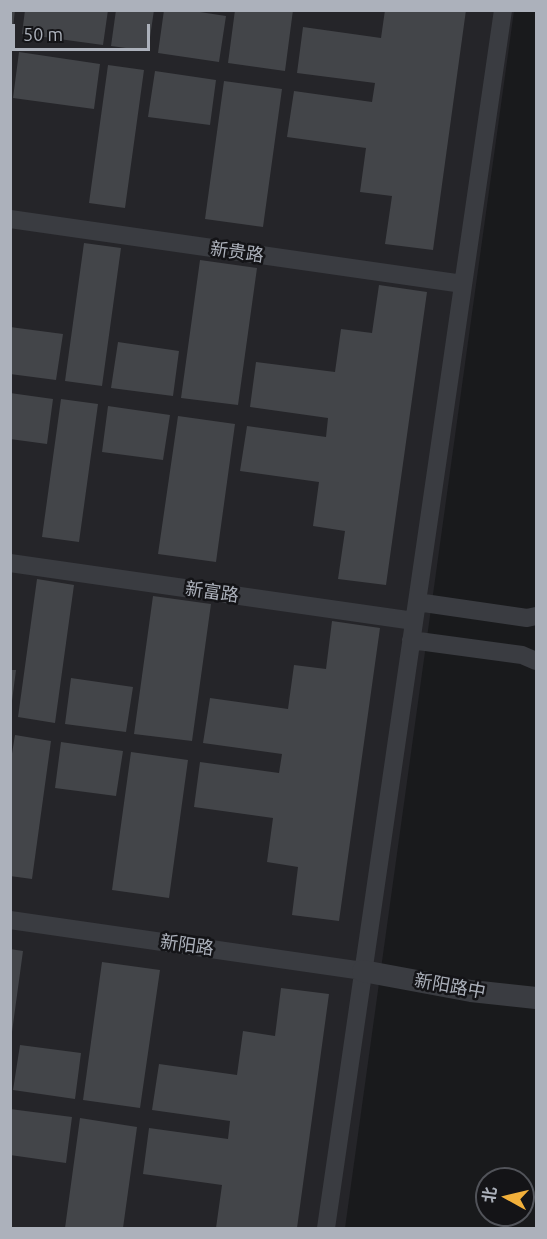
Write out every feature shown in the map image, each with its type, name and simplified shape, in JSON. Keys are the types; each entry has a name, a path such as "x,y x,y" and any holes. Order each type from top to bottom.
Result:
{"street":[{"path":"326,1228 503,10"},
{"name":"新贵路","path":"10,219 463,284"},
{"name":"新富路","path":"10,563 414,621"},
{"path":"417,602 527,618 537,616"},
{"path":"411,640 522,655 537,661"},
{"name":"新阳路","path":"10,920 363,971"},
{"name":"新阳路中","path":"363,971 471,991 537,998"}],"shaded area":[{"path":"10,11 514,11 345,1228 11,1228"}],"building":[{"path":"10,10 15,10 12,37 10,36"},
{"path":"25,10 108,10 103,45 22,34"},
{"path":"116,10 154,10 148,51 111,46"},
{"path":"164,10 187,10 226,16 219,62 158,53"},
{"path":"235,10 293,10 285,71 228,63"},
{"path":"385,10 466,10 433,250 385,244 392,196 360,192 366,148 287,137 294,91 372,102 375,83 297,73 303,27 381,38"},
{"path":"19,52 100,64 94,109 13,98"},
{"path":"108,65 144,70 125,208 89,203"},
{"path":"155,71 216,80 210,125 148,117"},
{"path":"224,81 282,89 263,227 205,219"},
{"path":"84,243 121,248 102,386 65,381"},
{"path":"200,260 257,268 238,405 181,398"},
{"path":"379,285 427,292 386,585 338,579 345,531 313,526 319,482 240,471 247,426 326,437 328,418 250,407 256,362 335,372 341,329 372,333"},
{"path":"10,327 63,334 56,380 10,374"},
{"path":"118,342 179,351 173,396 111,388"},
{"path":"10,393 53,399 47,444 10,439"},
{"path":"61,399 98,404 79,542 42,537"},
{"path":"108,406 170,415 163,460 102,452"},
{"path":"178,416 235,424 216,562 158,554"},
{"path":"37,579 74,585 55,723 18,717"},
{"path":"153,596 211,604 192,741 134,734"},
{"path":"332,621 380,628 339,921 292,915 298,867 267,862 273,818 194,807 200,762 279,773 282,754 203,743 210,698 288,709 294,665 326,669"},
{"path":"10,670 16,670 12,701 10,701"},
{"path":"71,678 133,687 126,732 65,724"},
{"path":"15,735 51,741 32,879 10,876 10,766"},
{"path":"61,742 123,751 116,796 55,788"},
{"path":"131,752 188,760 169,898 112,890"},
{"path":"10,949 23,951 12,1032 10,1032"},
{"path":"102,962 160,970 140,1108 83,1100"},
{"path":"281,988 329,994 297,1228 216,1228 222,1185 143,1174 149,1128 228,1139 230,1121 152,1110 159,1064 237,1075 243,1031 275,1036"},
{"path":"20,1045 81,1053 75,1099 13,1090"},
{"path":"10,1109 72,1117 66,1163 10,1155"},
{"path":"80,1118 137,1127 123,1228 65,1228"}]}
